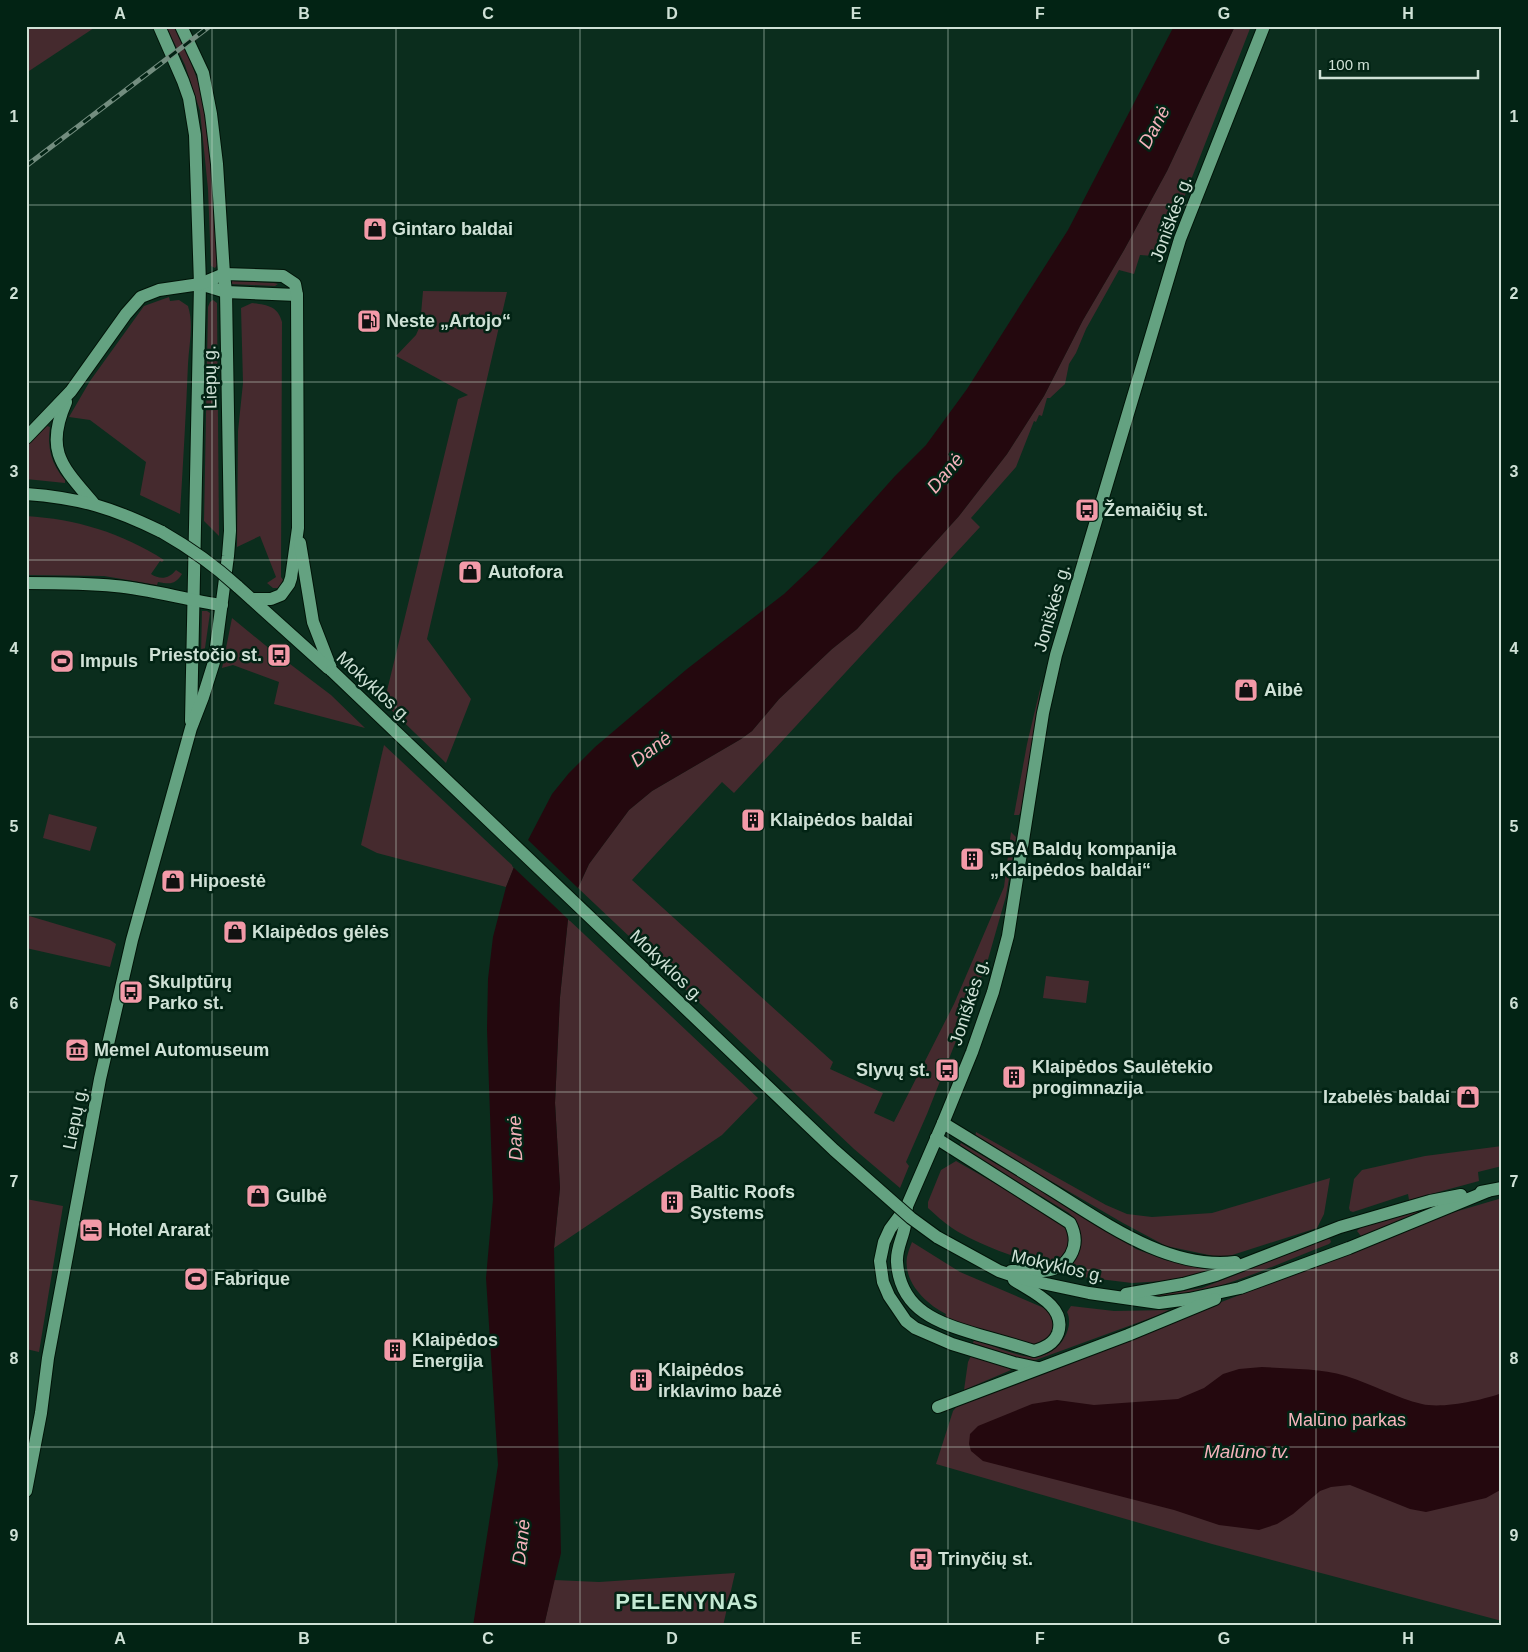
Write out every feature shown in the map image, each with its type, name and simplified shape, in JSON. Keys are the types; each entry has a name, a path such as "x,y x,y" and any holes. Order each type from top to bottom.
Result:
{"main road":[{"name":"Liepų g.","path":"159,26 184,81 196,135 200,284 191,728"},
{"name":"Liepų g.","path":"26,1491 41,1413 49,1352 100,1079 132,940 191,728 214,662 230,531 226,292 217,164 212,114 203,73 181,26"},
{"name":"Joniškės g.","path":"1038,1368 1014,1363 952,1344 915,1328 906,1321 889,1296 880,1262 884,1242 897,1218 907,1206 987,1011 1008,936 1048,686 1072,599 1180,239 1264,26"},
{"path":"26,438 71,391 135,302 141,297 159,290 200,284 224,274 283,276 295,284 297,295 298,528 312,622 332,671"},
{"path":"200,284 226,292 297,295"},
{"path":"71,391 57,424 56,448 60,461 94,504"},
{"name":"Mokyklos g.","path":"26,494 59,496 94,504 135,519 162,532 207,560 332,671 834,1150 911,1218 937,1237 999,1271 1051,1286 1089,1293 1159,1303 1190,1299 1240,1288 1349,1248 1488,1191"},
{"path":"252,599 271,599 281,595 289,584 298,528"},
{"path":"26,583 116,586 194,601 222,604"},
{"path":"943,1122 1140,1242 1168,1254 1203,1262 1220,1264 1253,1260"},
{"path":"936,1138 1065,1219 1073,1230 1076,1244 1067,1259 1058,1266 1045,1271 999,1271"},
{"name":"Mokyklos g.","path":"1116,1296 1183,1284 1216,1275 1340,1227 1430,1201 1502,1188"},
{"name":"Joniškės g.","path":"907,1206 897,1262 905,1291 920,1310 929,1317 955,1328 1034,1351 1051,1344 1057,1336 1060,1326 1056,1312 1047,1302 999,1271"},
{"path":"1340,1227 1349,1248"},
{"path":"938,1407 1171,1318 1240,1288"}],"green space":[{"path":"26,26 97,26 26,73"},
{"path":"166,26 175,26 200,87 209,135 217,265 215,268 211,266 208,189 200,111 185,65"},
{"path":"1235,26 1251,26 1166,244 1162,255 1166,257 1140,255 1134,274 1119,270 1069,364 1065,384 1050,398 1047,398 1042,416 1039,415 1036,422 1034,421 1016,467 971,518 980,527 734,793 722,782 632,880 833,1062 830,1069 883,1093 874,1113 894,1122 954,1004 1004,887 1011,832 1016,837 1006,896 987,963 906,1162 909,1166 900,1188 854,1149 578,888 589,864 629,810 652,791 752,731 779,699 832,649 857,629 959,516 1007,454 1044,396 1083,320 1167,171"},
{"path":"228,282 278,284 275,286 231,284"},
{"path":"423,291 507,292 427,639 471,699 446,763 384,703 458,399 468,395 396,356 416,335 420,326"},
{"path":"169,297 170,301 179,300 188,306 191,320 180,514 140,495 146,462 90,420 69,417 90,381 144,306"},
{"path":"213,300 217,303 219,536 204,521 208,307"},
{"path":"252,303 275,309 282,322 281,577 283,580 279,588 273,588 267,583 276,577 260,536 237,547 238,431 243,383 241,308"},
{"path":"47,426 50,427 51,455 65,483 26,479 26,446"},
{"path":"26,516 63,520 115,535 148,550 164,560 160,561 151,574 164,578 176,570 182,574 174,582 158,582 157,585 104,576 26,575"},
{"path":"202,611 210,613 204,655 202,656 201,655"},
{"path":"232,618 276,654 275,656 283,663 286,661 331,695 365,728 274,704 279,682 233,665 222,668"},
{"path":"1042,681 1021,811 1019,815 1014,815 1027,744"},
{"path":"384,745 514,867 506,887 377,853 361,845"},
{"path":"49,814 97,827 90,851 43,838"},
{"path":"26,915 110,940 116,944 110,967 26,948"},
{"path":"568,919 758,1098 722,1135 554,1248 560,1188 555,1103 560,997"},
{"path":"1046,976 1089,981 1086,1003 1043,998"},
{"path":"976,1132 1106,1205 1127,1214 1152,1217 1212,1213 1330,1178 1324,1214 1317,1228 1223,1258 1166,1246 975,1137"},
{"path":"961,1143 1096,1223 1136,1249 1165,1260 1207,1271 1164,1281 1132,1283 1058,1274 1073,1262 1081,1246 1080,1229 1076,1221 1069,1213 959,1146"},
{"path":"1502,1146 1502,1166 1478,1172 1479,1181 1409,1200 1408,1194 1353,1212 1350,1211 1354,1179 1362,1170 1425,1156"},
{"path":"956,1161 1061,1221 1069,1238 1067,1250 1064,1254 1053,1262 1043,1263 1001,1252 952,1228 928,1208 928,1202 941,1170"},
{"name":"Malūno parkas","path":"1502,1198 1502,1621 1212,1544 936,1464 953,1411 958,1405 1441,1216"},
{"path":"26,1199 63,1206 39,1352 26,1349"},
{"path":"1416,1210 1418,1212 1417,1215 1364,1236 1361,1236 1357,1231 1361,1227"},
{"path":"1330,1239 1331,1242 1329,1244 1227,1284 1185,1294 1135,1297 1202,1288"},
{"path":"912,1242 960,1272 1044,1308 1056,1325 1052,1334 1038,1346 1019,1342 945,1318 946,1314 924,1298 912,1283 907,1266 907,1257"},
{"path":"1071,1306 1114,1311 1169,1310 1036,1360 1028,1361 973,1343 974,1340 1029,1357 1043,1355 1052,1351 1062,1342 1069,1325 1067,1312"},
{"path":"971,1356 1011,1370 964,1390 968,1362"},
{"path":"735,1573 723,1626 544,1626 554,1580 599,1582"}],"water":[{"name":"Danė","path":"1174,26 1235,26 1167,171 1083,320 1044,396 1007,454 959,516 857,629 832,649 779,699 752,731 652,791 629,810 589,864 571,903 560,997 555,1103 560,1188 554,1248 561,1553 544,1626 473,1626 498,1465 486,1278 493,1199 487,1029 488,979 493,937 506,887 514,867 552,794 569,773 595,747 687,669 784,594 820,560 895,476 926,445 967,389 1068,230"},
{"name":"Malūno tv.","path":"1262,1367 1336,1373 1403,1398 1430,1405 1462,1403 1502,1393 1502,1489 1486,1498 1426,1512 1410,1509 1350,1485 1331,1487 1320,1491 1293,1514 1277,1524 1259,1530 1219,1525 1174,1510 983,1461 971,1451 969,1444 970,1434 978,1426 1032,1404 1057,1400 1094,1405 1178,1399 1204,1388 1223,1374 1239,1369"}],"pier":[{"path":"527,839 580,890 570,921 512,866"}],"railway":[{"path":"26,166 210,26"}],"place":[{"name":"Gintaro baldai","path":"375,229"},
{"name":"Neste „Artojo“","path":"369,321"},
{"name":"Žemaičių st.","path":"1087,510"},
{"name":"Autofora","path":"470,572"},
{"name":"Priestočio st.","path":"279,655"},
{"name":"Impuls","path":"62,661"},
{"name":"Aibė","path":"1246,690"},
{"name":"Klaipėdos baldai","path":"753,820"},
{"name":"SBA Baldų kompanija „Klaipėdos baldai“","path":"972,859"},
{"name":"Hipoestė","path":"173,881"},
{"name":"Klaipėdos gėlės","path":"235,932"},
{"name":"Skulptūrų Parko st.","path":"131,992"},
{"name":"Memel Automuseum","path":"77,1050"},
{"name":"Slyvų st.","path":"947,1070"},
{"name":"Klaipėdos Saulėtekio progimnazija","path":"1014,1077"},
{"name":"Izabelės baldai","path":"1468,1097"},
{"name":"Gulbė","path":"258,1196"},
{"name":"Baltic Roofs Systems","path":"672,1202"},
{"name":"Hotel Ararat","path":"91,1230"},
{"name":"Fabrique","path":"196,1279"},
{"name":"Klaipėdos Energija","path":"395,1350"},
{"name":"Klaipėdos irklavimo bazė","path":"641,1380"},
{"name":"Trinyčių st.","path":"921,1559"}],"district":[{"name":"PELENYNAS","path":"687,1601"}]}
